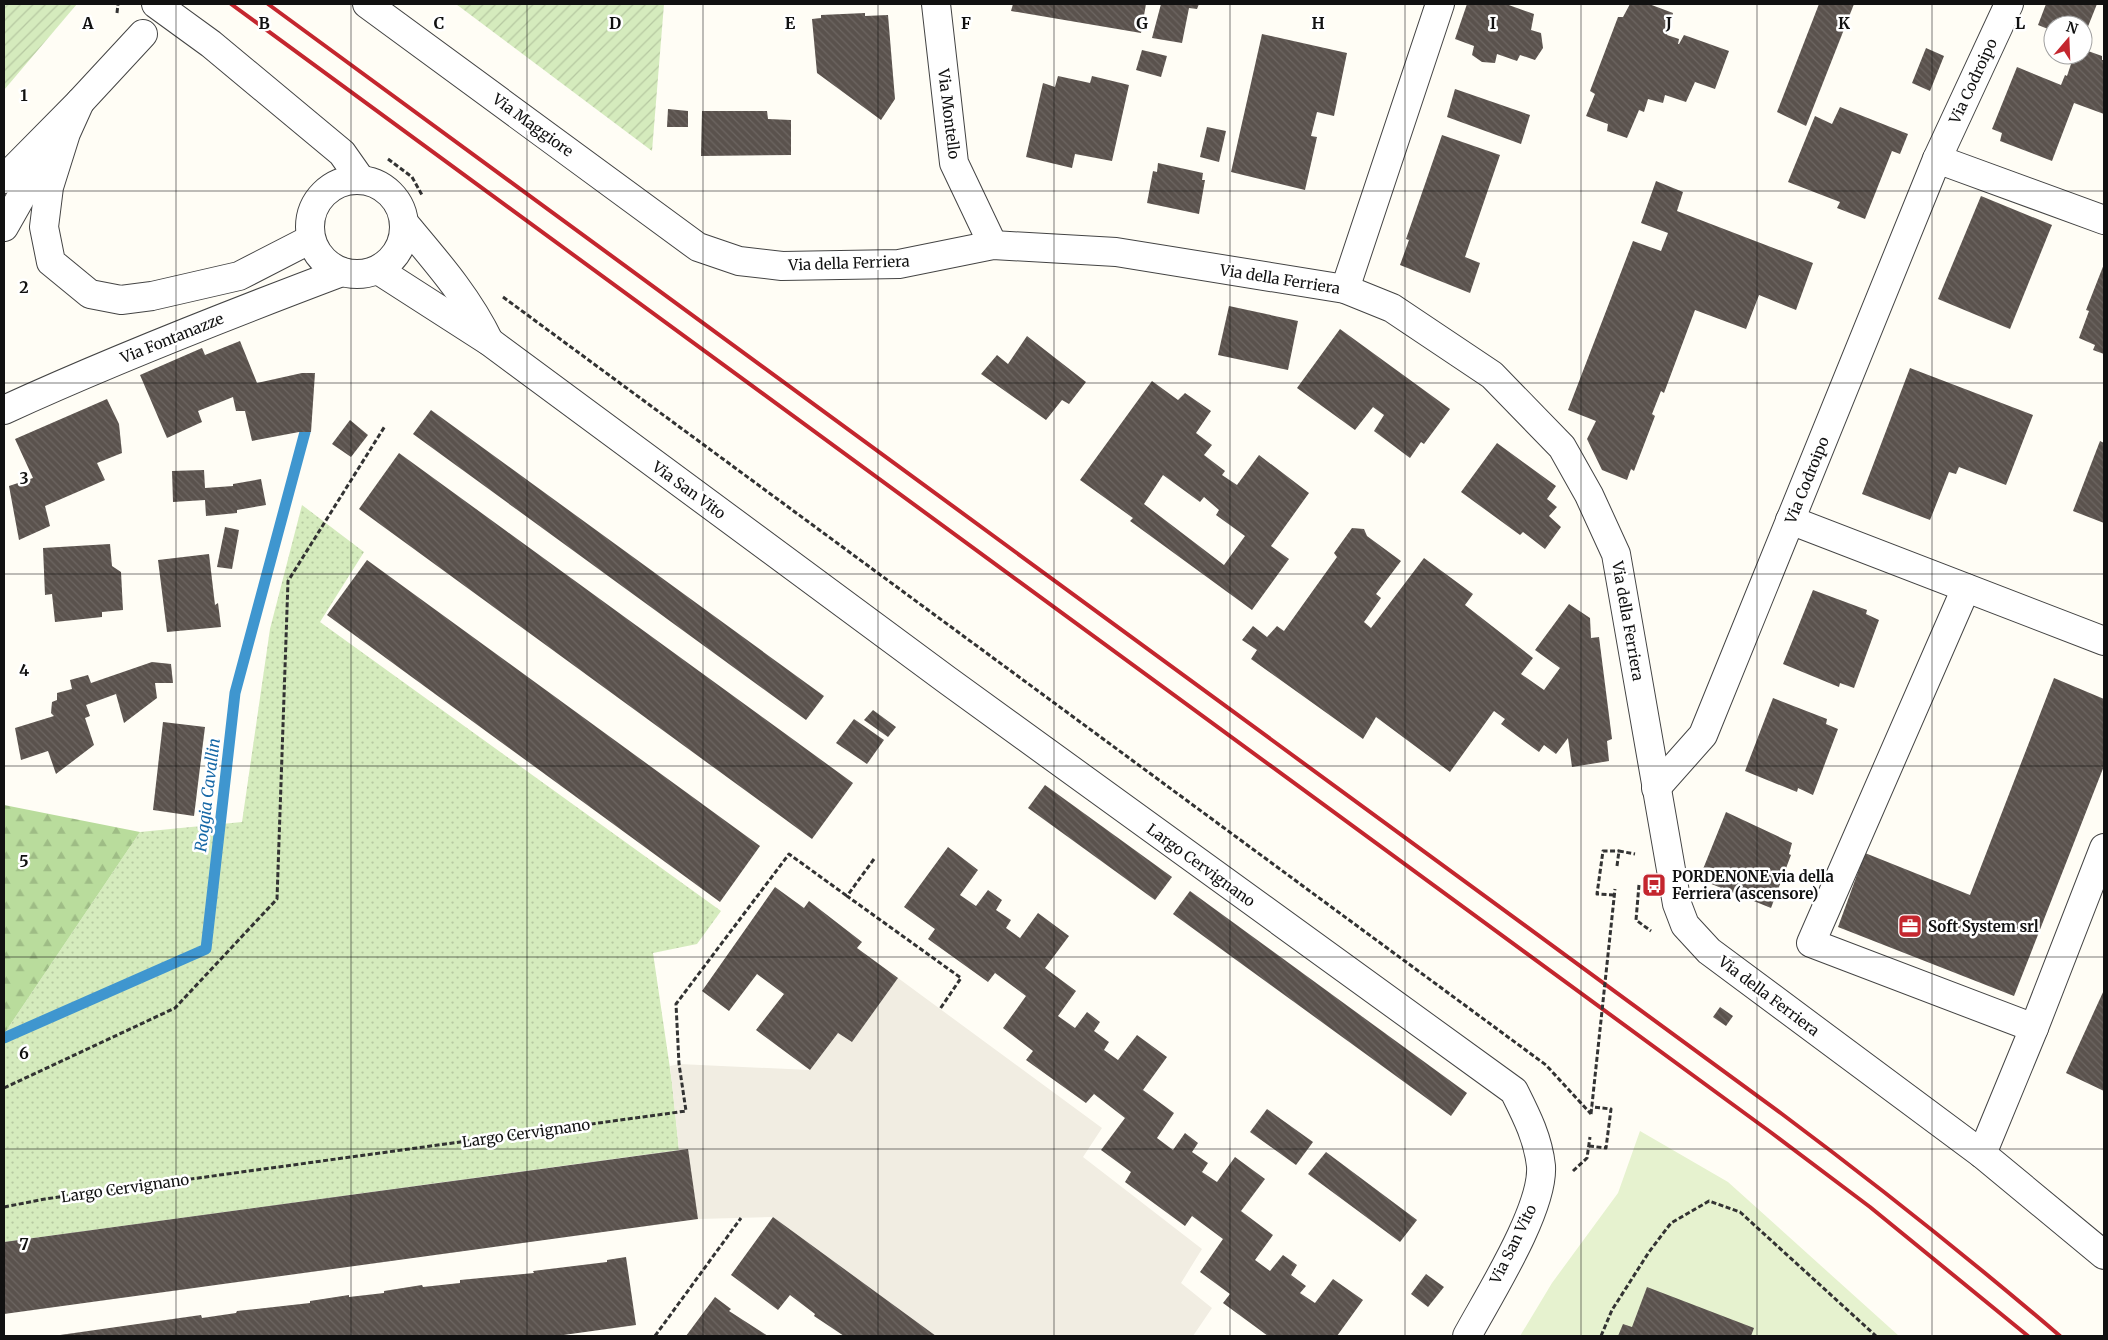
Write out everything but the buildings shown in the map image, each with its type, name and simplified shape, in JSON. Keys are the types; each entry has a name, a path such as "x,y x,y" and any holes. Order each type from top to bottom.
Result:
{"street":[{"path":"156,4 211,44 342,153 361,180"},
{"name":"Via Maggiore","path":"367,4 698,247"},
{"name":"Via Montello","path":"936,4 954,164 993,245"},
{"path":"1345,289 1440,4"},
{"name":"Via Codroipo","path":"1656,788 1703,735 1937,159 2009,4"},
{"path":"4,179 80,102 143,34"},
{"path":"80,102 66,133 49,187 44,227 51,262 90,294 121,300 144,297 239,276 311,239"},
{"path":"4,227 21,197 66,133"},
{"path":"1937,159 2104,220"},
{"path":"361,180 374,183 386,190 396,199 402,211 405,224 403,238 398,251 390,262 378,270 366,274 354,275 342,272 328,265 318,254 311,239 310,224 313,210 321,197 332,187 346,181 361,180"},
{"name":"Via San Vito","path":"405,224 450,277 477,315 490,342"},
{"name":"Via della Ferriera","path":"698,247 738,261 782,266 899,264 993,245 1116,252 1345,289 1392,308 1492,375 1562,447 1589,495 1616,554 1677,904 1685,924 1709,951 1982,1154 2102,1252"},
{"name":"Via San Vito","path":"378,270 490,342 889,637"},
{"name":"Via Fontanazze","path":"4,410 86,372 220,318 342,272"},
{"path":"1790,520 2104,641"},
{"path":"1966,588 1811,943 2034,1028"},
{"name":"Largo Cervignano","path":"889,637 1514,1091"},
{"path":"1982,1154 2034,1028 2104,848"},
{"name":"Via San Vito","path":"1466,1336 1525,1227 1535,1200 1541,1167 1534,1132 1514,1091"}],"path":[{"path":"381,154 412,177 425,200"},
{"path":"498,292 1546,1065 1591,1114 1614,888"},
{"path":"4,1088 176,1008 277,899 288,581 385,426"},
{"path":"1614,895 1597,894 1603,851 1619,851"},
{"name":"Largo Cervignano","path":"4,1207 45,1199 686,1111 679,1064 676,1004 789,854 961,978 940,1009"},
{"path":"848,896 874,859"},
{"path":"1589,1146 1606,1148 1611,1110 1592,1107"},
{"path":"1601,1336 1612,1310 1649,1252 1671,1223 1709,1201 1740,1212 1876,1336"},
{"path":"655,1336 741,1218"}],"green space":[{"path":"4,4 77,4 4,90"},
{"path":"456,4 664,4 652,151"},
{"path":"302,505 364,552 320,622 721,911 697,944 653,953 672,1082 679,1150 4,1242 4,1034 140,832 242,822 270,629"},
{"path":"4,805 140,832 4,1034"},
{"path":"1640,1131 1728,1182 1899,1336 1520,1336 1552,1283 1618,1193"}],"shaded area":[{"path":"898,978 1102,1128 1083,1157 1202,1249 1181,1283 1212,1308 1193,1336 936,1336 773,1217 698,1219 695,1202 679,1150 670,1066 679,1064 810,1070 838,1033 852,1042"}],"waterway":[{"name":"Roggia Cavallin","path":"4,1038 206,949 235,693 305,432"}],"railway":[{"path":"231,4 1769,1131 1870,1207 2028,1336"},
{"path":"268,4 1782,1114 1923,1223 2060,1336"}],"place":[{"name":"PORDENONE via della Ferriera (ascensore)","path":"1654,885"},
{"name":"Soft System srl","path":"1910,926"}]}
